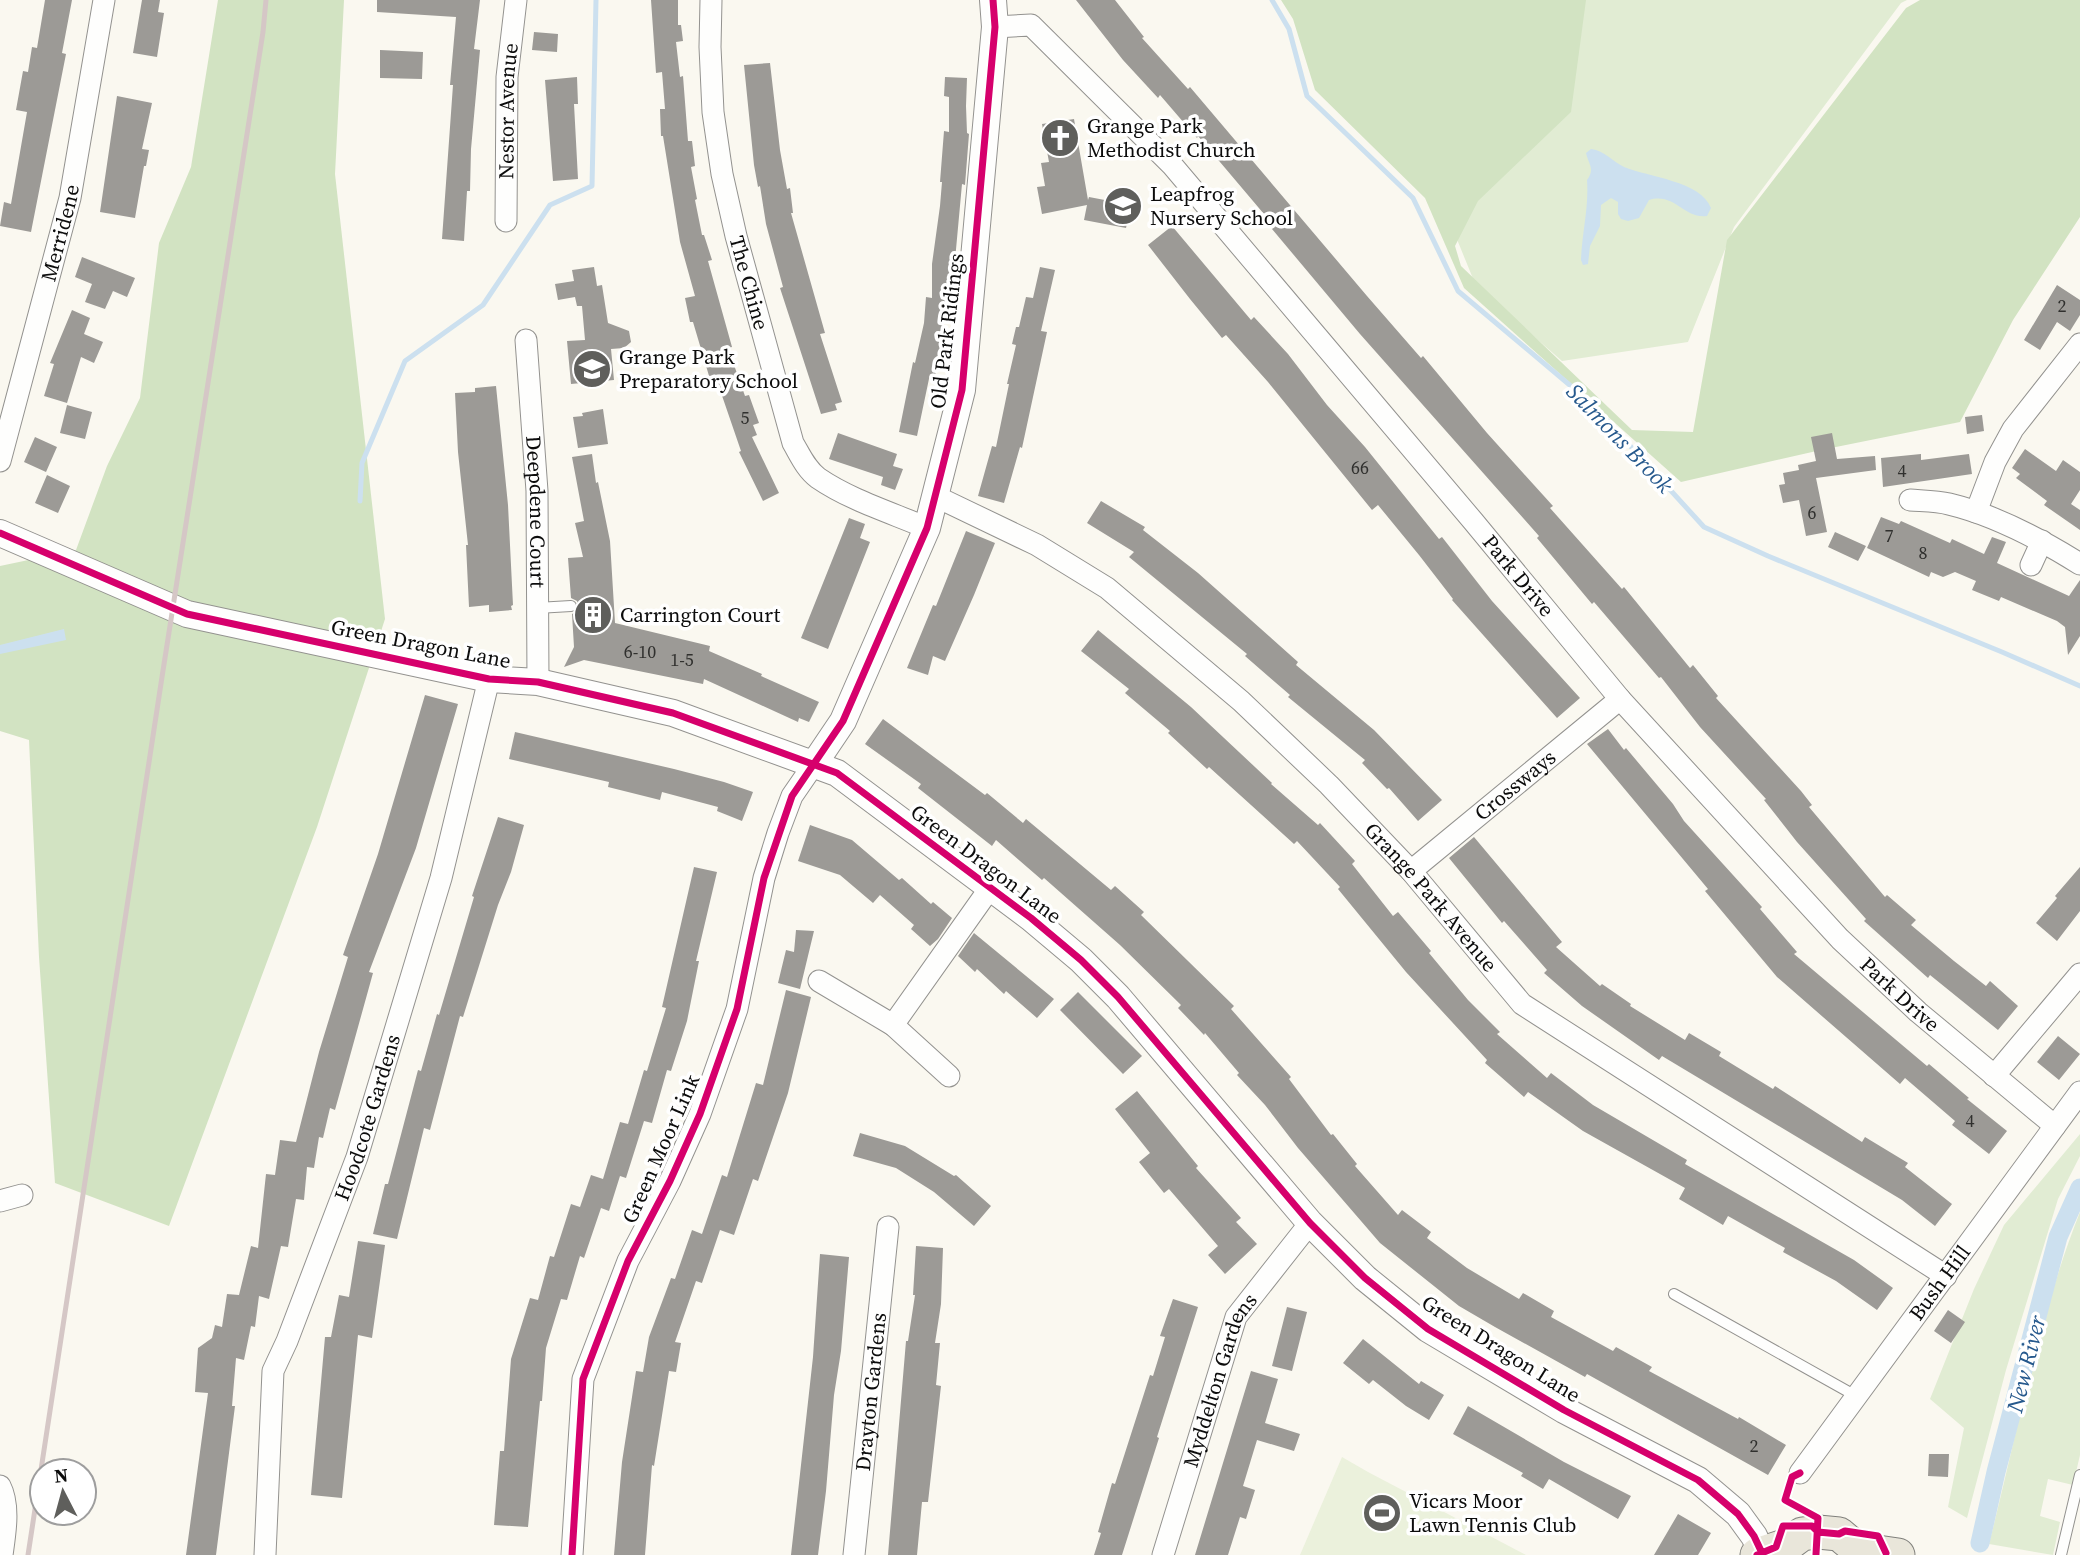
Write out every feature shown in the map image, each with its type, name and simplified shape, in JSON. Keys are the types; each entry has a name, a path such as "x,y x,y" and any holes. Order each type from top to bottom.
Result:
{"main road":[{"path":"1769,1551 1802,1534 1818,1532 1839,1534 1869,1553"},
{"path":"1769,1551 1823,1555"}],"street":[{"name":"Merridene","path":"0,460 70,198 104,0"},
{"name":"Nestor Avenue","path":"506,220 507,77 516,0"},
{"name":"The Chine","path":"711,0 713,112 722,174 736,236 793,443 802,460 817,477 851,496 927,528"},
{"name":"Old Park Ridings","path":"814,764 843,721 927,528 962,390 994,12"},
{"name":"Park Drive","path":"994,12 1031,25 1172,165 1474,521 1620,699 1840,939 1918,1012 2055,1126"},
{"name":"Deepdene Court","path":"526,340 537,491 538,682"},
{"path":"1976,512 1995,462 2013,429 2080,344"},
{"name":"Grange Park Avenue","path":"935,496 1037,545 1107,588 1241,701 1329,785 1410,871 1522,1004 1946,1276"},
{"path":"1910,500 1947,504 1976,512 2042,541 2080,564"},
{"name":"Green Dragon Lane","path":"0,533 187,614 489,679 538,682 673,713 837,773 1031,918 1081,960 1118,997 1310,1223 1365,1279 1428,1328 1564,1410 1698,1480 1738,1514 1769,1551"},
{"path":"2031,565 2042,541"},
{"name":"Hoodcote Gardens","path":"265,1555 273,1371 357,1157 441,878 489,679"},
{"name":"Crossways","path":"1410,871 1620,699"},
{"name":"Green Moor Link","path":"572,1555 583,1379 628,1261 670,1181 700,1114 737,1009 764,878 778,833 792,796 814,764"},
{"path":"893,1025 990,888"},
{"path":"1994,1076 2080,974"},
{"path":"819,981 893,1025 949,1076"},
{"name":"Bush Hill","path":"1800,1473 2080,1092"},
{"path":"0,1201 22,1195"},
{"name":"Myddelton Gardens","path":"1163,1555 1236,1317 1310,1223"},
{"name":"Drayton Gardens","path":"854,1555 888,1227"},
{"path":"0,1486 3,1492 5,1525 2,1555"}],"lane":[{"path":"537,608 571,606"},
{"path":"1674,1294 1856,1396"},
{"path":"2061,1555 2080,1475"}],"green space":[{"path":"218,0 344,0 335,174 385,619 317,827 169,1226 55,1183 39,957 29,740 0,731 0,566 76,550 107,466 140,398 159,243 191,167"},
{"path":"1281,0 1586,0 1571,112 1478,201 1455,246 1461,266 1632,430 1693,432 1727,240 1906,8 1920,0 2080,0 2080,217 2013,320 1960,422 1681,482 1464,288 1425,198 1315,90 1293,19"},
{"path":"1545,0 1907,0 1901,3 1734,227 1688,342 1562,361 1476,286 1443,205"},
{"path":"2080,1134 2080,1156 2058,1199 2006,1370 1967,1518 1948,1507 1964,1428 1930,1399 1974,1289 2004,1225"},
{"path":"2080,1212 2080,1455 2073,1485 2048,1479 2040,1516 2060,1522 2053,1555 1989,1544 2040,1335"},
{"name":"Vicars Moor Lawn Tennis Club","path":"1342,1457 1368,1472 1526,1555 1300,1555"}],"water":[{"path":"1591,149 1624,167 1673,181 1697,192 1711,208 1707,216 1691,214 1672,202 1658,199 1649,200 1639,218 1628,221 1621,219 1618,202 1611,198 1601,205 1600,226 1590,246 1588,264 1583,265 1581,260 1587,180 1591,170 1586,153"},
{"path":"64,629 66,640 0,654 0,645"}],"building":[{"path":"45,0 72,0 62,53 66,54 31,232 0,226 4,202 11,204 27,112 16,110 23,71 28,72 32,47 37,48"},
{"path":"142,0 160,0 158,12 164,13 157,57 133,53"},
{"path":"377,0 480,0 474,49 480,50 464,241 442,239 456,17 377,12"},
{"path":"651,0 678,0 678,25 681,25 683,41 676,42 680,77 683,76 688,141 692,141 695,166 691,167 702,235 712,260 708,261 732,347 728,348 745,396 749,395 759,423 753,425 757,435 752,437 779,493 763,501 739,452 741,451 718,384 712,386 693,322 690,322 685,298 695,296 680,242 661,136 660,109 665,109 662,72 656,73"},
{"path":"1076,0 1115,0 1144,37 1142,38 1188,89 1190,87 1367,296 1421,358 1423,356 1553,506 1550,508 1622,589 1624,587 1690,668 1693,665 1718,696 1716,698 1801,791 1812,805 1809,807 1885,897 1887,895 1916,920 1911,925 1954,961 1986,986 1990,981 2018,1006 1998,1030 1930,975 1928,978 1864,921 1866,919 1797,842 1764,800 1766,799 1700,727 1661,677 1659,678 1594,602 1592,604 1537,538 1539,536 1360,334 1198,136 1197,138 1160,95 1158,98 1123,60"},
{"path":"534,32 558,34 557,52 532,50"},
{"path":"380,50 423,52 422,79 380,78"},
{"path":"770,63 780,150 787,189 790,188 791,213 825,333 820,334 842,402 835,404 837,410 821,414 780,288 783,287 754,165 744,65"},
{"path":"577,77 578,104 574,104 578,179 553,181 545,80"},
{"path":"945,77 967,78 969,134 952,293 947,293 941,334 944,334 935,376 930,374 917,436 899,432 924,323 926,297 932,298 932,264 940,206 944,131 949,132 949,97 944,96"},
{"path":"117,96 152,103 142,149 149,150 135,218 100,212"},
{"path":"1074,119 1088,200 1089,197 1131,205 1126,228 1084,220 1087,205 1042,214 1037,187 1045,186 1041,163 1049,162 1042,124"},
{"path":"1172,226 1251,320 1254,317 1288,354 1439,539 1442,537 1492,601 1580,698 1557,718 1452,600 1378,505 1372,510 1268,382 1226,335 1222,338 1190,299 1148,245"},
{"path":"82,257 135,278 127,297 113,291 105,309 85,302 92,284 75,277"},
{"path":"594,267 597,286 602,285 608,323 629,331 631,342 624,348 611,349 614,380 571,384 567,341 585,340 582,306 577,306 575,297 558,300 555,284 574,281 572,270"},
{"path":"1040,267 1055,270 1041,331 1047,332 1022,448 1020,447 1004,503 978,496 992,446 996,447 1016,345 1012,344 1016,327 1019,327 1026,297 1033,298"},
{"path":"2057,285 2080,300 2080,315 2070,331 2057,322 2040,350 2024,340"},
{"path":"72,310 90,318 84,334 103,342 94,363 81,357 67,403 44,396 54,364 50,363"},
{"path":"496,386 508,505 513,605 512,610 489,612 489,605 469,607 468,545 455,393 475,392 475,388"},
{"path":"67,405 92,412 85,439 60,433"},
{"path":"603,409 608,444 578,448 573,417"},
{"path":"1982,415 1984,431 1967,434 1965,417"},
{"path":"838,433 897,454 893,466 903,469 895,490 881,485 883,477 829,459"},
{"path":"1832,433 1837,459 1875,456 1876,470 1816,478 1827,532 1806,536 1799,500 1783,503 1779,485 1785,484 1783,473 1799,470 1798,465 1816,461 1811,437"},
{"path":"35,437 57,447 46,472 24,462"},
{"path":"2025,449 2056,471 2063,460 2080,472 2080,490 2071,504 2080,510 2080,530 2044,505 2047,501 2016,478 2020,474 2012,468"},
{"path":"592,454 610,541 615,623 710,646 709,651 819,702 809,722 799,718 798,722 704,679 703,684 584,660 564,667 574,647 572,614 579,606 577,601 571,598 568,558 583,557 575,523 584,521 572,457"},
{"path":"1921,454 1921,460 1969,454 1972,474 1883,487 1881,458"},
{"path":"47,475 70,486 58,513 35,503"},
{"path":"1101,501 1145,527 1143,530 1198,573 1298,662 1296,665 1374,730 1442,800 1418,821 1362,763 1365,760 1288,697 1290,695 1245,656 1247,654 1129,557 1134,552 1087,523"},
{"path":"1881,517 1899,524 1901,521 1950,543 1952,539 1984,554 1992,537 2006,542 1997,563 2069,596 2080,580 2080,636 2068,655 2065,627 2057,621 2001,597 1999,601 1972,590 1976,581 1955,572 1943,577 1931,572 1929,577 1867,548"},
{"path":"849,518 865,524 860,538 870,542 828,649 801,638"},
{"path":"966,531 995,543 974,595 945,661 933,656 928,675 907,668 933,605 936,606"},
{"path":"1835,532 1866,546 1858,561 1828,547"},
{"path":"1098,630 1191,707 1271,784 1318,825 1320,823 1355,861 1352,864 1393,916 1398,912 1468,1000 1500,1032 1497,1034 1547,1078 1551,1073 1593,1105 1687,1160 1685,1164 1854,1260 1893,1288 1877,1310 1836,1281 1783,1252 1785,1248 1728,1216 1723,1225 1679,1199 1685,1188 1583,1131 1528,1092 1524,1097 1485,1063 1487,1060 1406,972 1338,889 1340,887 1297,841 1294,844 1209,767 1207,769 1168,733 1170,731 1125,693 1129,689 1081,651"},
{"path":"425,695 458,704 416,848 369,972 373,973 335,1110 330,1108 323,1138 319,1137 314,1168 307,1167 304,1200 296,1199 288,1247 281,1246 269,1299 259,1296 255,1327 251,1326 244,1360 236,1358 232,1406 235,1406 216,1555 186,1555 208,1393 195,1392 198,1348 212,1338 215,1325 222,1327 227,1294 239,1295 251,1246 258,1248 266,1174 275,1175 280,1140 296,1142 319,1052 348,957 343,955 378,854"},
{"path":"883,719 985,795 987,793 1023,823 1026,819 1111,890 1115,886 1144,912 1141,915 1234,1006 1231,1009 1291,1077 1289,1079 1331,1135 1333,1134 1357,1164 1355,1166 1398,1215 1402,1210 1431,1232 1427,1238 1467,1268 1519,1299 1523,1293 1554,1311 1551,1317 1613,1351 1616,1347 1652,1367 1649,1371 1738,1419 1739,1417 1786,1445 1768,1475 1459,1306 1380,1243 1237,1075 1239,1073 1205,1033 1204,1035 1178,1008 1181,1005 1120,945 996,840 992,846 918,788 921,784 865,744"},
{"path":"1608,729 1673,804 1684,821 1762,907 1760,909 1797,952 1794,954 2007,1131 1989,1154 1952,1125 1955,1121 1905,1078 1900,1084 1777,977 1705,891 1708,889 1587,744"},
{"path":"515,732 674,769 753,792 742,821 717,811 718,807 662,792 660,800 608,787 609,782 509,759"},
{"path":"498,817 524,825 511,872 463,1017 460,1016 430,1130 424,1128 397,1239 373,1234 418,1070 421,1071 437,1014 439,1015 474,897 472,896"},
{"path":"810,825 852,840 899,880 902,878 931,904 933,902 952,918 938,939 930,946 911,929 914,925 880,895 873,903 840,875 798,861"},
{"path":"1474,837 1562,942 1556,947 1600,986 1602,984 1631,1004 1630,1006 1685,1040 1689,1033 1721,1052 1719,1056 1773,1089 1775,1086 1862,1142 1865,1137 1908,1163 1905,1167 1952,1204 1935,1226 1902,1200 1662,1056 1659,1060 1582,1006 1544,973 1547,970 1504,921 1502,923 1449,858"},
{"path":"694,867 717,872 696,961 699,961 687,1021 671,1071 667,1070 652,1123 644,1121 626,1178 620,1176 609,1211 601,1208 584,1258 580,1256 567,1300 561,1299 546,1348 528,1527 494,1525 500,1451 504,1451 511,1359 530,1298 538,1300 550,1256 554,1257 571,1204 580,1207 591,1175 603,1179 620,1122 628,1124 666,1008 662,1007"},
{"path":"2080,867 2080,911 2057,941 2036,923"},
{"path":"796,930 814,931 800,989 778,983 786,950 794,952"},
{"path":"974,933 1054,999 1037,1018 1006,991 1004,994 958,956"},
{"path":"786,990 811,997 788,1093 758,1181 753,1179 734,1235 720,1230 702,1283 696,1281 675,1342 681,1343 676,1372 669,1371 654,1466 652,1465 645,1555 614,1555 622,1462 636,1371 643,1372 649,1337 671,1278 675,1279 692,1230 702,1234 722,1175 727,1177 756,1083 763,1085"},
{"path":"1078,992 1142,1056 1123,1074 1060,1010"},
{"path":"2058,1036 2080,1054 2059,1080 2037,1062"},
{"path":"1137,1091 1198,1166 1196,1168 1241,1218 1236,1222 1257,1244 1225,1274 1208,1255 1218,1246 1169,1189 1164,1193 1139,1162 1150,1153 1115,1109"},
{"path":"860,1133 905,1146 956,1175 991,1206 974,1226 934,1192 896,1168 853,1156"},
{"path":"358,1241 385,1245 372,1338 358,1335 342,1498 311,1495 325,1337 331,1337 339,1295 349,1297"},
{"path":"916,1246 943,1248 941,1304 935,1343 940,1343 936,1385 941,1386 928,1502 922,1502 917,1555 888,1555 906,1341 915,1295"},
{"path":"820,1254 849,1257 841,1351 818,1555 791,1555 813,1357"},
{"path":"1173,1299 1198,1307 1157,1437 1159,1438 1122,1555 1094,1555 1112,1483 1115,1484 1150,1375 1153,1376 1165,1337 1160,1336"},
{"path":"1287,1307 1307,1312 1292,1371 1272,1366"},
{"path":"1948,1310 1965,1322 1951,1343 1934,1331"},
{"path":"1363,1339 1419,1384 1421,1381 1444,1395 1429,1420 1373,1380 1369,1384 1343,1363"},
{"path":"1251,1371 1278,1379 1265,1423 1300,1434 1294,1451 1257,1440 1243,1486 1255,1490 1246,1519 1240,1517 1228,1555 1195,1555"},
{"path":"1468,1406 1564,1462 1631,1496 1618,1519 1549,1479 1543,1489 1521,1476 1523,1473 1453,1434"},
{"path":"1929,1454 1949,1454 1948,1477 1928,1476"},
{"path":"1678,1514 1711,1533 1698,1555 1654,1555"}],"waterway":[{"path":"360,501 362,463 405,361 483,305 550,205 592,186 596,0"},
{"name":"Salmons Brook","path":"1272,0 1289,29 1307,96 1413,198 1458,291 1591,403 1704,527 2080,686"},
{"name":"New River","path":"1980,1543 2058,1237 2080,1188"}],"railway":[{"path":"28,1555 266,0"}],"cycle path":[{"path":"572,1555 583,1379 628,1261 670,1181 700,1114 737,1009 764,878 792,796 843,721 927,528 962,390 995,27 993,0"},
{"path":"0,533 187,614 489,679 538,682 673,713 837,773 1031,918 1081,960 1118,997 1310,1223 1365,1278 1428,1329 1564,1410 1698,1480 1738,1514 1762,1553"},
{"path":"1800,1473 1792,1477 1785,1500 1818,1518 1816,1554"},
{"path":"1757,1555 1776,1547 1783,1526 1812,1526 1818,1532 1839,1534 1845,1531 1878,1536 1886,1553"}],"place":[{"name":"Grange Park Methodist Church","path":"1060,138"},
{"name":"Leapfrog Nursery School","path":"1123,206"},
{"name":"Grange Park Preparatory School","path":"592,369"},
{"name":"Carrington Court","path":"593,615"},
{"name":"Vicars Moor Lawn Tennis Club","path":"1382,1513"}]}
